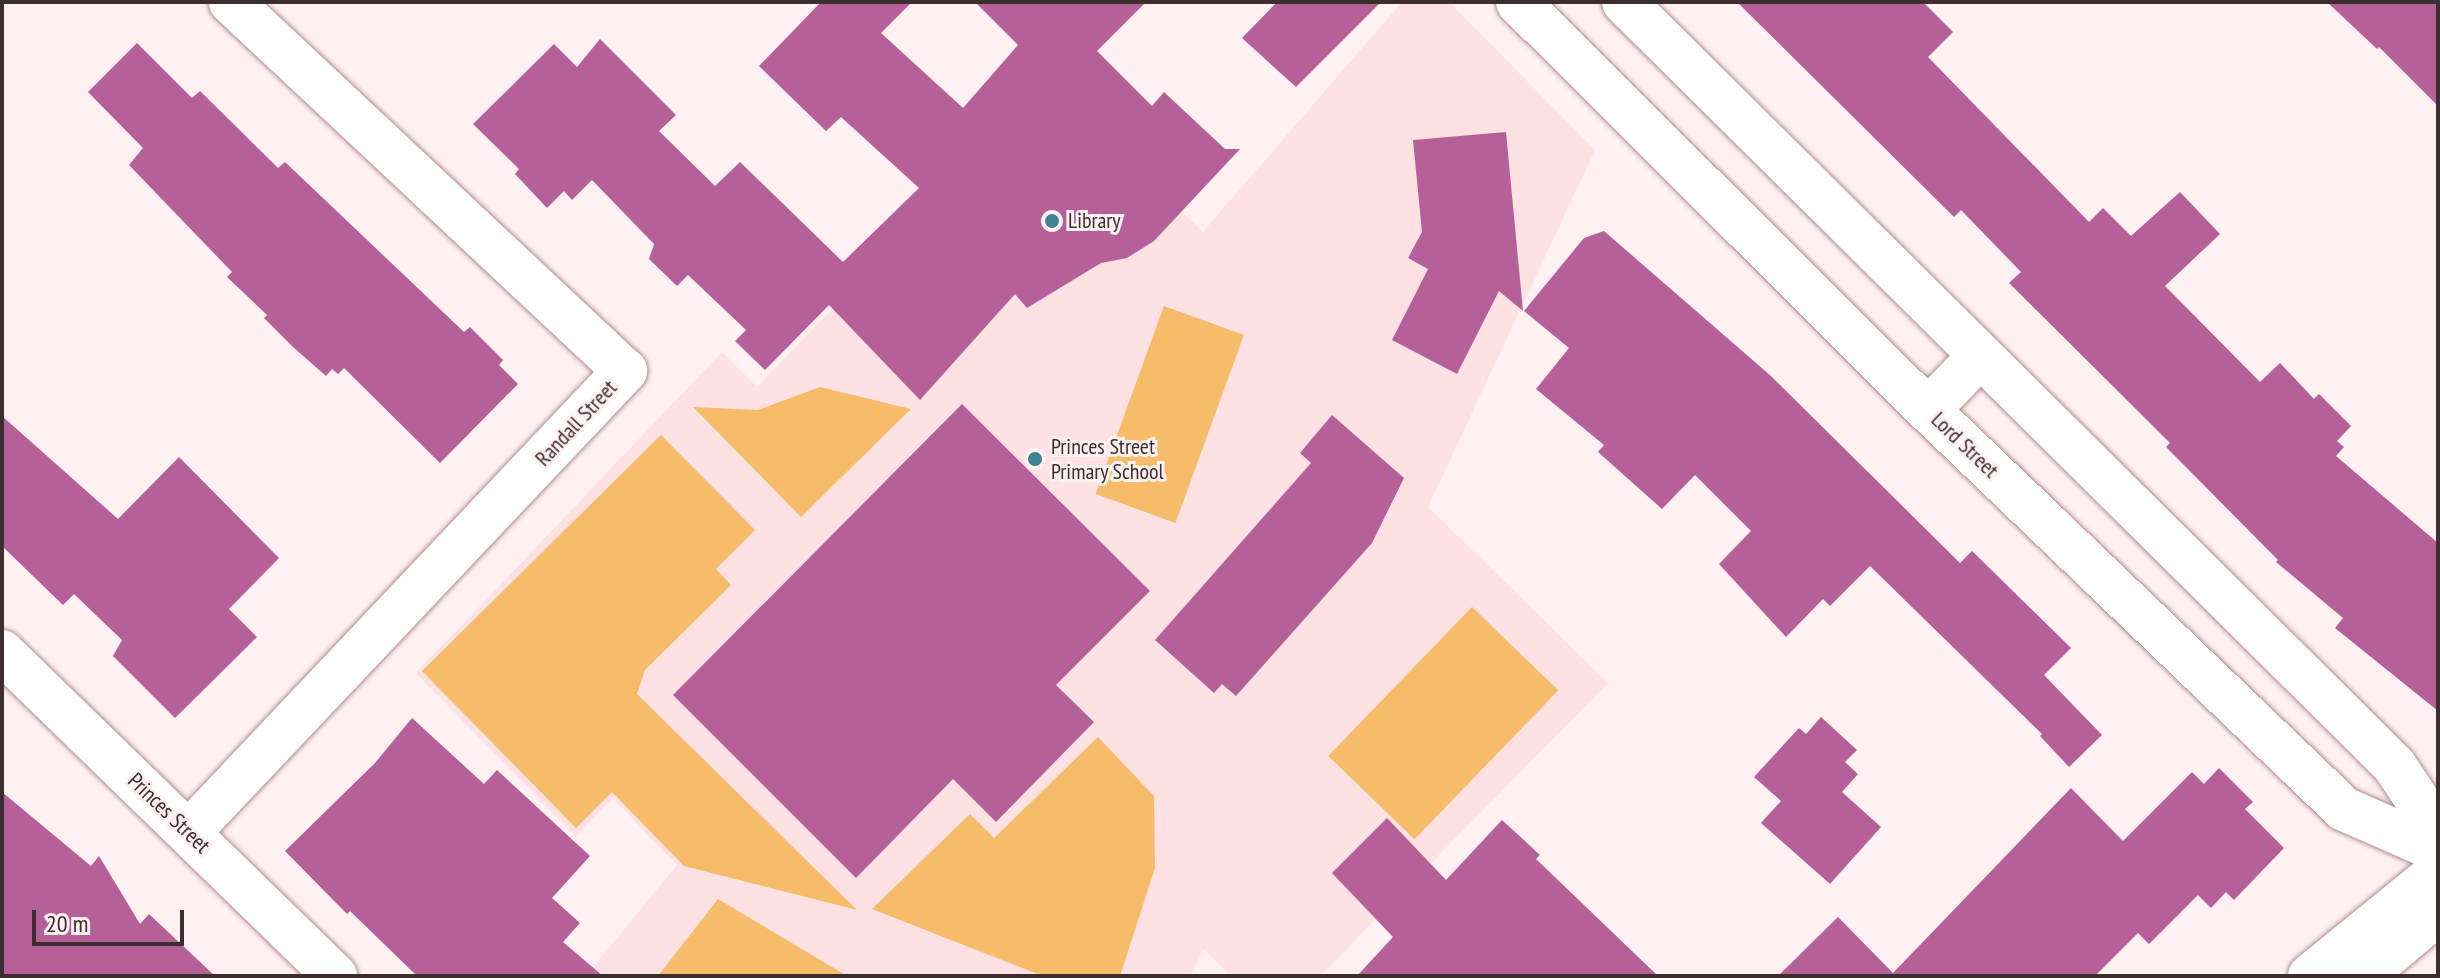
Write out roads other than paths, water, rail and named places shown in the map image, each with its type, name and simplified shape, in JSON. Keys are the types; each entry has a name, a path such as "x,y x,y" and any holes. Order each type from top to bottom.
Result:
{"street":[{"name":"Randall Street","path":"189,832 625,371 231,2"},
{"name":"Lord Street","path":"1518,2 1928,410 2344,809 2438,850"},
{"path":"1624,2 2394,765 2438,831"},
{"path":"1928,410 1980,356"},
{"name":"Princes Street","path":"2,652 335,976"},
{"path":"2310,976 2438,872"},
{"path":"2363,976 2438,913"}],"place":[{"name":"Library","path":"1052,221"},
{"name":"Princes Street Primary School","path":"1035,459"}]}
